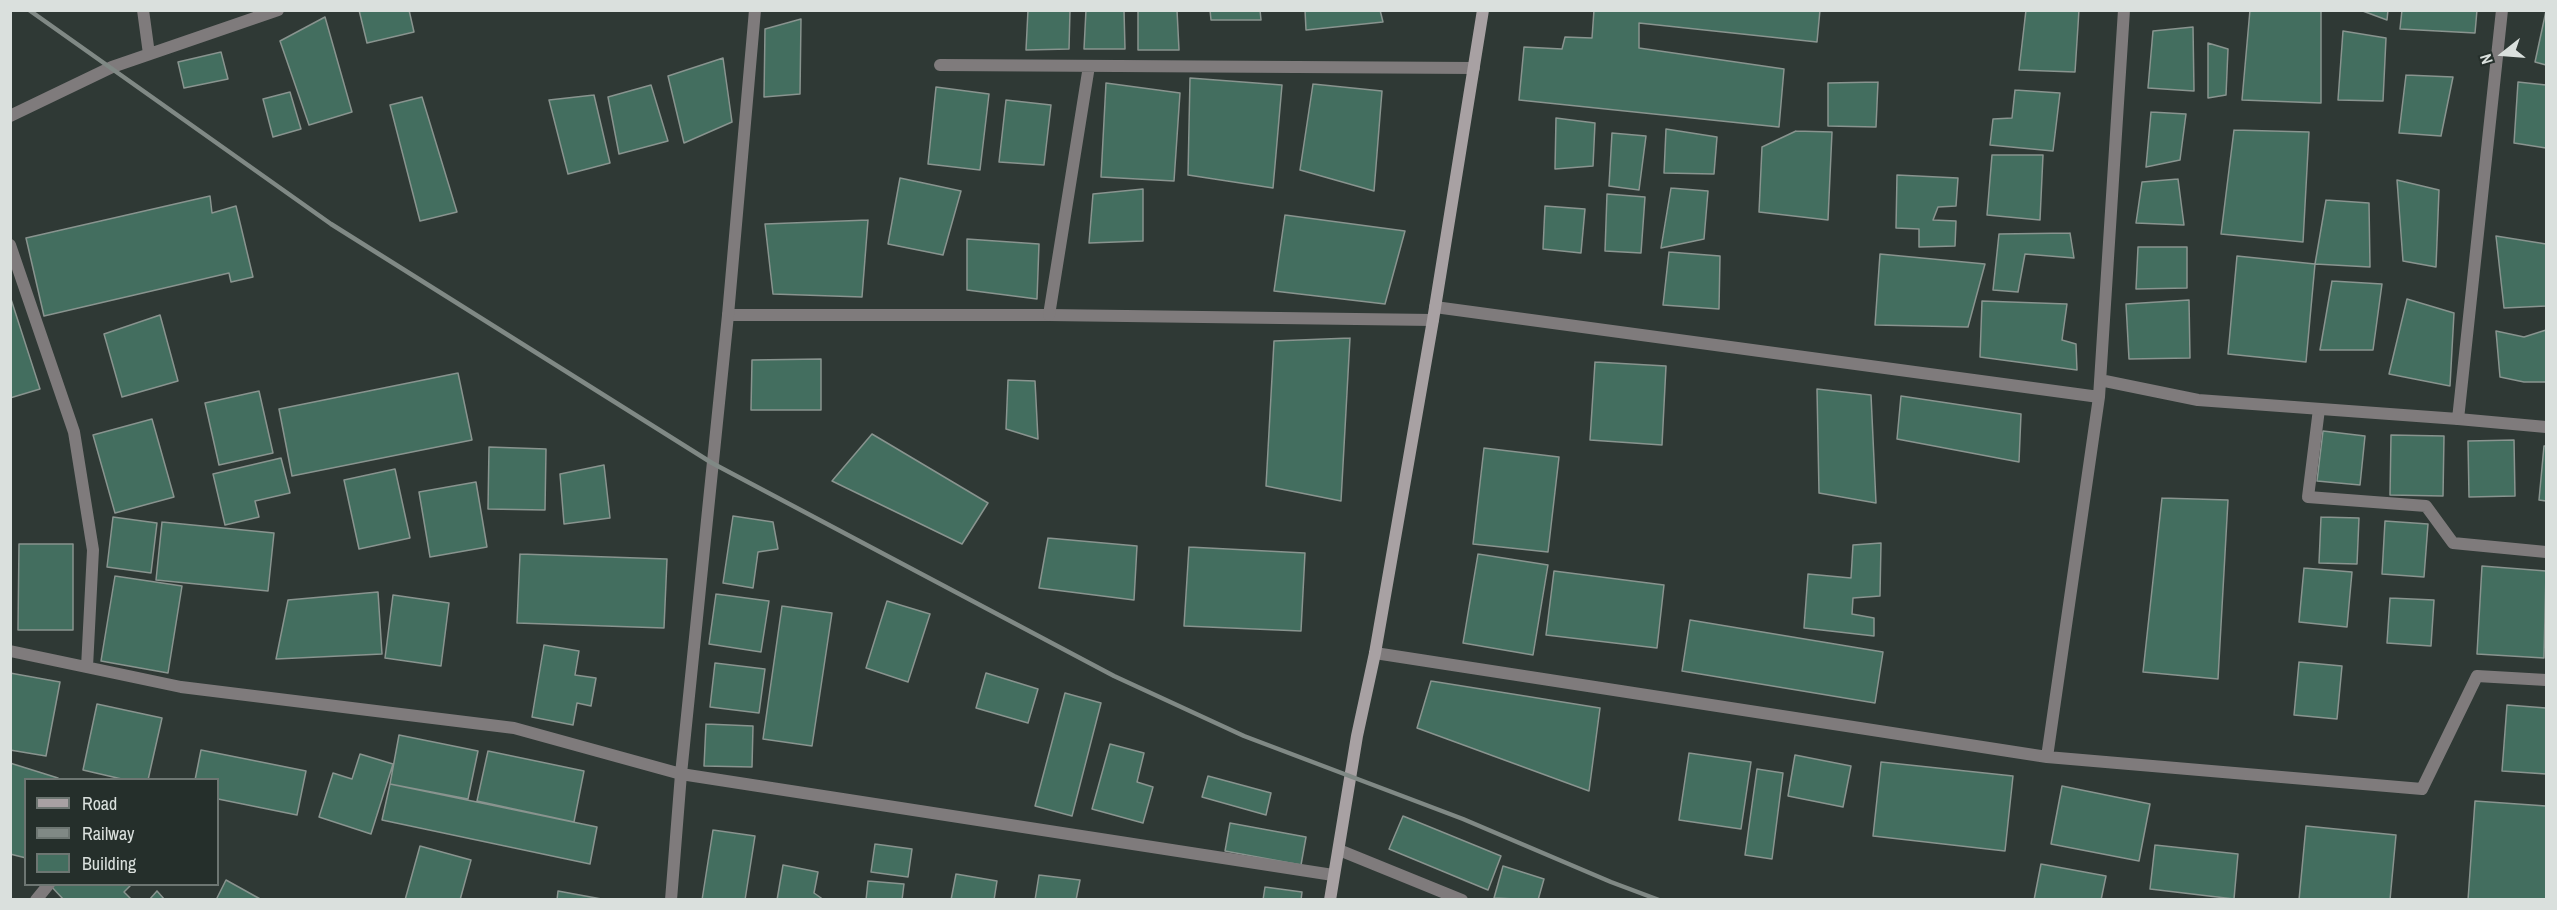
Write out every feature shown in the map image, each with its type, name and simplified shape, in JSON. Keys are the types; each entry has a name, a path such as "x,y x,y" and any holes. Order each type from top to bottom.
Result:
{"street":[{"path":"143,10 149,54"},
{"path":"10,116 112,67 278,10"},
{"path":"671,900 681,774 728,315 755,10"},
{"path":"1330,900 1357,736 1375,653 1433,320 1483,10"},
{"path":"2047,757 2099,397 2124,10"},
{"path":"2458,418 2502,10"},
{"path":"940,65 1474,68"},
{"path":"1049,315 1089,66"},
{"path":"10,245 15,276 74,432 93,550 87,668"},
{"path":"1435,307 2099,397"},
{"path":"728,315 1049,315 1433,320"},
{"path":"2100,380 2198,400 2458,418 2547,427"},
{"path":"2319,409 2308,497 2426,506 2453,543 2547,552"},
{"path":"10,651 181,687 514,728 681,774 1333,876"},
{"path":"1375,653 2047,757 2422,789 2477,676 2547,680"},
{"path":"1339,850 1462,900"},
{"path":"36,900 48,886"}],"building":[{"path":"359,10 409,10 414,32 367,43"},
{"path":"1028,10 1070,10 1069,49 1026,50"},
{"path":"1086,10 1124,10 1125,49 1084,49"},
{"path":"1138,10 1177,10 1179,50 1138,50"},
{"path":"1210,10 1260,10 1261,20 1211,20"},
{"path":"1305,10 1380,10 1383,22 1306,30"},
{"path":"1594,10 1820,10 1817,42 1639,23 1639,48 1784,69 1779,127 1519,100 1524,47 1562,49 1565,37 1592,38"},
{"path":"2026,10 2079,10 2075,72 2019,70"},
{"path":"2250,10 2321,10 2321,103 2242,100"},
{"path":"2360,10 2388,10 2387,20"},
{"path":"2402,10 2477,10 2475,33 2400,29"},
{"path":"2546,11 2546,65 2535,62"},
{"path":"325,17 352,112 309,125 280,41"},
{"path":"801,19 800,94 764,97 765,29"},
{"path":"2193,27 2194,91 2148,88 2153,31"},
{"path":"2343,31 2386,38 2383,101 2338,100"},
{"path":"2208,43 2228,49 2226,95 2208,98"},
{"path":"221,52 228,79 184,88 178,62"},
{"path":"723,58 732,122 684,143 668,76"},
{"path":"2406,75 2453,77 2441,136 2399,133"},
{"path":"1190,78 1282,85 1273,188 1188,175"},
{"path":"1878,82 1876,127 1828,126 1828,83"},
{"path":"2518,82 2546,85 2546,148 2514,143"},
{"path":"1106,83 1180,93 1174,181 1101,177"},
{"path":"1313,84 1382,91 1374,191 1300,170"},
{"path":"651,85 668,141 619,154 608,97"},
{"path":"936,87 989,94 980,170 928,164"},
{"path":"2015,90 2060,93 2053,151 1990,145 1993,119 2012,118"},
{"path":"290,92 301,129 273,137 263,99"},
{"path":"594,95 610,163 568,174 549,100"},
{"path":"422,97 457,212 420,221 390,105"},
{"path":"1006,100 1051,105 1044,165 999,162"},
{"path":"2151,112 2186,114 2180,160 2146,167"},
{"path":"1556,118 1595,123 1593,166 1555,169"},
{"path":"1666,129 1717,137 1714,174 1664,173"},
{"path":"2234,130 2309,132 2303,242 2221,234"},
{"path":"1796,131 1832,132 1828,220 1759,212 1762,147"},
{"path":"1612,133 1646,136 1639,190 1609,186"},
{"path":"1992,155 2043,155 2040,220 1987,215"},
{"path":"1897,175 1958,178 1956,206 1938,207 1933,220 1956,221 1955,246 1919,247 1919,229 1896,228"},
{"path":"900,178 961,191 943,255 888,244"},
{"path":"2178,179 2184,225 2136,223 2142,182"},
{"path":"2397,180 2439,190 2436,267 2403,261"},
{"path":"1671,188 1708,191 1704,239 1661,248"},
{"path":"1143,189 1143,241 1089,243 1093,194"},
{"path":"1607,194 1645,197 1641,253 1605,251"},
{"path":"210,196 212,213 236,206 253,277 231,282 229,273 44,316 26,238"},
{"path":"2326,200 2369,203 2370,267 2315,264"},
{"path":"1545,206 1585,209 1581,253 1543,249"},
{"path":"1285,215 1405,231 1385,304 1274,291"},
{"path":"868,220 862,297 773,294 765,224"},
{"path":"2070,233 2074,258 2025,254 2018,292 1993,290 1999,234"},
{"path":"2496,236 2546,244 2546,306 2504,308"},
{"path":"967,239 1039,244 1037,299 967,290"},
{"path":"2138,247 2187,247 2187,288 2136,289"},
{"path":"1669,252 1720,256 1719,309 1663,305"},
{"path":"1880,254 1985,264 1968,327 1875,325"},
{"path":"2237,256 2315,264 2306,362 2228,354"},
{"path":"2332,281 2382,284 2373,350 2320,350"},
{"path":"10,296 40,389 10,398"},
{"path":"2407,299 2454,313 2450,386 2389,374"},
{"path":"2189,300 2190,358 2129,359 2126,304"},
{"path":"1982,301 2067,304 2062,340 2076,344 2077,370 1980,357"},
{"path":"160,315 178,381 122,397 104,334"},
{"path":"2546,330 2546,382 2524,382 2500,377 2496,331 2524,337"},
{"path":"1350,338 1341,501 1266,486 1274,341"},
{"path":"821,359 821,410 751,410 752,360"},
{"path":"1595,362 1666,366 1662,445 1590,440"},
{"path":"458,373 472,440 292,476 279,409"},
{"path":"1008,380 1035,381 1038,439 1006,429"},
{"path":"1817,389 1871,395 1876,503 1819,493"},
{"path":"259,391 273,453 219,465 205,403"},
{"path":"1901,396 2021,414 2019,462 1897,439"},
{"path":"152,419 174,497 115,513 93,435"},
{"path":"2323,431 2365,436 2360,485 2317,481"},
{"path":"872,434 988,503 962,544 832,481"},
{"path":"2391,435 2444,436 2443,496 2390,495"},
{"path":"2514,440 2515,496 2469,497 2468,441"},
{"path":"2544,446 2546,446 2546,501 2539,500"},
{"path":"489,447 546,449 545,510 488,509"},
{"path":"1484,448 1559,457 1548,552 1473,544"},
{"path":"281,458 290,493 255,501 259,517 225,525 213,474"},
{"path":"604,465 610,518 564,524 560,474"},
{"path":"395,469 410,538 359,549 344,480"},
{"path":"476,482 487,547 430,557 419,492"},
{"path":"2162,498 2228,500 2218,679 2143,672"},
{"path":"733,516 773,522 778,549 758,552 753,588 723,583"},
{"path":"113,517 157,523 151,573 107,567"},
{"path":"2321,517 2359,518 2357,564 2319,563"},
{"path":"2385,521 2428,524 2424,577 2382,574"},
{"path":"162,522 274,533 268,591 156,580"},
{"path":"1048,538 1137,546 1134,600 1039,588"},
{"path":"1881,543 1880,596 1853,598 1852,614 1874,618 1874,636 1804,628 1808,574 1851,578 1853,545"},
{"path":"19,544 73,544 73,630 18,630"},
{"path":"1189,547 1305,553 1301,631 1184,626"},
{"path":"520,554 667,559 664,628 517,623"},
{"path":"1478,554 1548,565 1533,655 1463,643"},
{"path":"2482,566 2546,571 2544,658 2477,654"},
{"path":"2304,568 2352,572 2347,627 2299,622"},
{"path":"1554,571 1664,585 1657,648 1546,635"},
{"path":"115,576 182,586 168,673 101,661"},
{"path":"378,592 382,654 276,659 288,600"},
{"path":"716,594 769,601 761,652 709,644"},
{"path":"393,595 449,603 441,666 385,658"},
{"path":"2390,598 2434,600 2431,646 2387,643"},
{"path":"887,601 930,614 908,682 866,668"},
{"path":"782,606 832,613 812,746 763,739"},
{"path":"1690,620 1883,652 1875,703 1682,671"},
{"path":"544,645 579,651 575,675 596,678 591,706 577,703 573,725 532,717"},
{"path":"2299,662 2342,666 2337,719 2294,715"},
{"path":"715,663 765,669 759,713 710,707"},
{"path":"10,673 60,682 46,756 10,750"},
{"path":"986,673 1038,689 1028,723 976,708"},
{"path":"1431,681 1600,708 1589,791 1417,728"},
{"path":"1065,693 1101,703 1072,816 1035,806"},
{"path":"97,704 162,718 148,778 117,778 83,770"},
{"path":"2507,705 2546,708 2546,774 2502,771"},
{"path":"706,724 753,726 752,767 704,766"},
{"path":"399,735 478,751 468,799 390,784"},
{"path":"1110,744 1144,753 1137,782 1153,787 1143,823 1092,809"},
{"path":"201,750 306,771 297,815 219,799 219,778 195,778"},
{"path":"488,751 584,771 574,822 477,801"},
{"path":"1689,753 1751,762 1741,829 1679,820"},
{"path":"360,754 393,764 371,834 319,817 333,773 352,779"},
{"path":"1795,755 1851,766 1843,807 1788,796"},
{"path":"1881,762 2013,776 2005,851 1873,836"},
{"path":"10,763 58,778 24,778 24,858 10,854"},
{"path":"1757,769 1783,773 1772,859 1745,855"},
{"path":"1208,776 1271,793 1266,815 1202,797"},
{"path":"390,784 597,827 590,864 382,820"},
{"path":"2062,786 2150,804 2139,861 2051,844"},
{"path":"2475,801 2546,806 2546,900 2468,900"},
{"path":"1403,816 1501,856 1488,890 1389,849"},
{"path":"1230,823 1306,837 1301,865 1225,851"},
{"path":"2306,826 2396,835 2390,900 2299,900"},
{"path":"713,830 755,836 745,900 702,900"},
{"path":"875,844 912,849 908,877 871,872"},
{"path":"2155,845 2238,854 2234,899 2150,889"},
{"path":"420,846 471,860 460,900 405,900"},
{"path":"2041,864 2106,876 2101,900 2034,900"},
{"path":"783,865 818,872 814,893 824,900 777,900"},
{"path":"1503,866 1544,879 1538,900 1494,898"},
{"path":"956,874 997,881 994,900 951,900"},
{"path":"1039,875 1080,880 1076,900 1035,900"},
{"path":"226,880 262,900 216,900"},
{"path":"868,881 904,884 902,900 866,900"},
{"path":"51,886 130,886 124,892 132,900 64,900"},
{"path":"1265,887 1302,892 1301,900 1263,900"},
{"path":"157,891 165,900 149,900"},
{"path":"558,891 607,900 557,900"}],"railway":[{"path":"29,10 331,224 712,463 1114,676 1244,736 1463,819 1659,900"}]}
